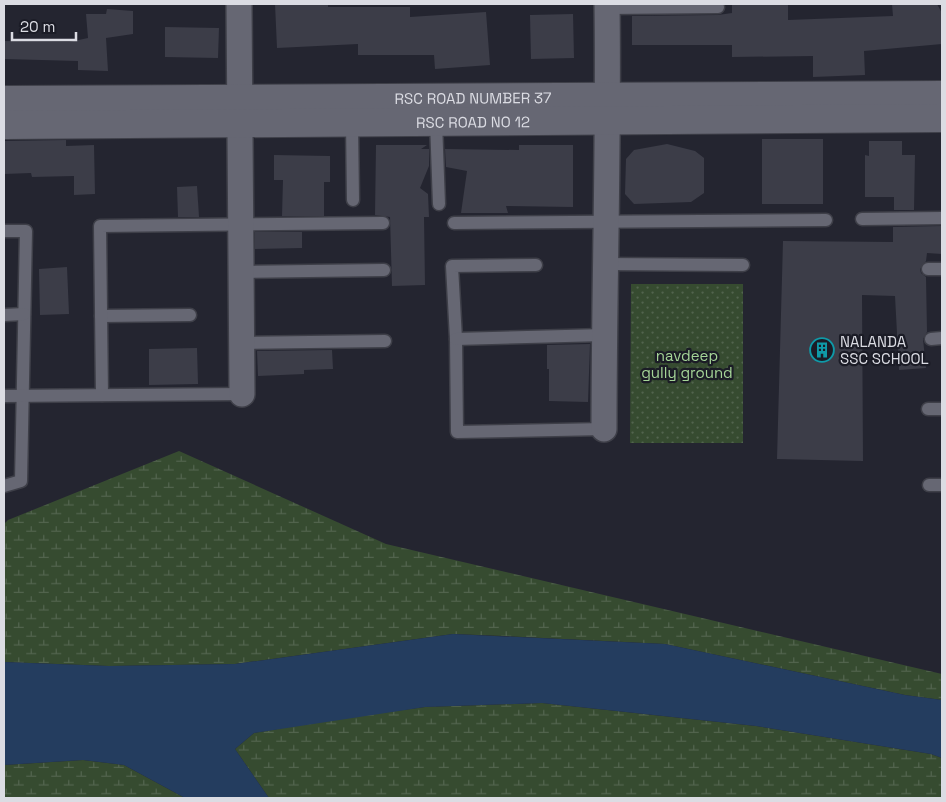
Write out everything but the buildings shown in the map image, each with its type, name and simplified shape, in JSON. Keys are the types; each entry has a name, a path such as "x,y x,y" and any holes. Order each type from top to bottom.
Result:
{"street":[{"path":"239,4 242,394"},
{"path":"604,429 604,264 608,108 607,6"},
{"name":"RSC ROAD NUMBER 37","path":"4,100 240,112 608,108 942,95"},
{"name":"RSC ROAD NO 12","path":"4,125 240,112 352,123 436,122 608,108 942,118"}],"lane":[{"path":"607,6 718,8"},
{"path":"436,122 439,204"},
{"path":"352,123 353,200"},
{"path":"862,219 942,218"},
{"path":"454,223 826,220"},
{"path":"102,395 100,226 383,223"},
{"path":"4,232 26,231 21,396 21,482 4,486"},
{"path":"604,264 743,265"},
{"path":"536,265 452,266 456,339 457,432 604,429"},
{"path":"928,269 942,269"},
{"path":"241,272 384,270"},
{"path":"4,315 24,314"},
{"path":"101,316 190,316"},
{"path":"456,339 604,336"},
{"path":"242,343 385,341"},
{"path":"4,396 242,394"},
{"path":"928,409 942,409"},
{"path":"929,485 942,485"}],"green space":[{"name":"navdeep gully ground","path":"631,284 743,284 743,443 630,443"},
{"path":"179,451 386,544 942,674 942,700 905,695 665,644 504,636 453,634 235,664 109,666 4,662 4,524 8,520"},
{"path":"542,703 756,726 931,754 942,758 942,798 269,798 235,749 254,733 329,720 425,707"},
{"path":"83,760 124,765 185,798 4,798 4,765"}],"water":[{"path":"453,634 665,644 905,695 942,700 942,758 931,754 756,726 542,703 425,707 254,733 235,749 269,798 185,798 124,765 83,760 4,765 4,662 109,666 235,664"}],"place":[{"name":"NALANDA SSC SCHOOL","path":"822,350"}]}
